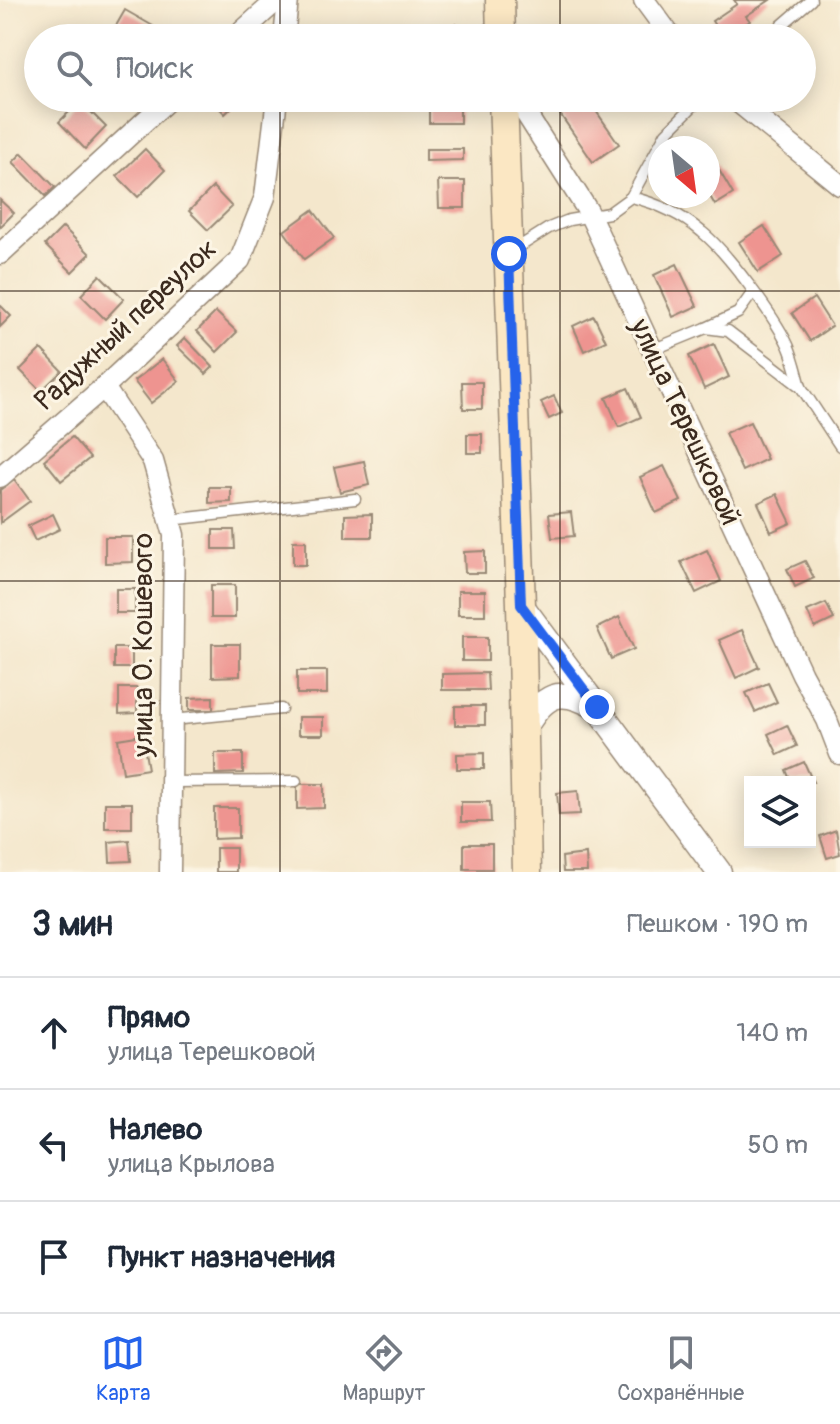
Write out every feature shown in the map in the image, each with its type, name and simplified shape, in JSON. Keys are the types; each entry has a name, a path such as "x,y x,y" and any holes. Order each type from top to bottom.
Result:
{"main road":[{"path":"499,1 500,24"},
{"path":"504,112 527,872"}],"street":[{"path":"250,24 277,0"},
{"path":"285,24 288,0"},
{"path":"644,0 662,24"},
{"path":"0,254 155,112"},
{"name":"Радужный переулок","path":"0,477 104,387 240,260 265,197 275,112"},
{"name":"улица Терешковой","path":"525,112 591,218 802,674 827,720 840,754"},
{"path":"750,112 840,185"},
{"name":"улица О. Кошевого","path":"104,387 153,461 174,535 170,872"},
{"path":"521,605 719,872"},
{"path":"524,729 537,706 554,695 575,695 597,707"}],"lane":[{"path":"783,24 811,0"},
{"path":"509,254 549,228 569,220 609,213 631,197 666,133 687,112"},
{"path":"631,197 655,203 702,231 753,292 788,345 801,387 840,446"},
{"path":"652,350 738,313 753,292"},
{"path":"706,328 728,331 801,387"},
{"path":"170,520 355,499"},
{"path":"172,720 281,709"},
{"path":"171,782 296,781"}],"building":[{"path":"734,0 770,0 746,16 750,21 745,24 714,24 712,21 737,4"},
{"path":"125,10 150,24 117,24"},
{"path":"69,112 91,112 106,127 85,149 59,122"},
{"path":"429,112 460,112 460,123 429,123"},
{"path":"559,112 597,112 619,144 593,162"},
{"path":"145,149 165,170 138,197 117,176"},
{"path":"426,149 463,149 463,160 426,161"},
{"path":"22,153 55,187 46,196 13,162"},
{"path":"720,172 733,194 720,202"},
{"path":"438,181 465,181 465,208 439,208"},
{"path":"213,187 232,207 208,230 189,211"},
{"path":"0,200 14,213 0,227"},
{"path":"313,210 334,238 304,259 284,231"},
{"path":"764,226 783,256 758,272 739,242"},
{"path":"63,227 90,254 72,272 45,245"},
{"path":"677,264 697,306 673,317 654,275"},
{"path":"100,275 124,299 105,319 81,295"},
{"path":"814,298 832,326 810,341 792,313"},
{"path":"0,305 11,316 0,327"},
{"path":"216,312 237,332 217,352 197,331"},
{"path":"594,316 606,341 584,351 573,326"},
{"path":"185,338 213,367 206,374 177,346"},
{"path":"714,344 729,377 704,389 689,356"},
{"path":"41,349 62,371 41,391 20,370"},
{"path":"162,359 179,381 151,403 134,381"},
{"path":"462,382 482,382 482,409 463,409"},
{"path":"628,388 641,417 619,427 606,398"},
{"path":"554,396 562,413 549,419 541,402"},
{"path":"750,422 767,459 742,471 725,433"},
{"path":"467,434 482,434 482,453 467,453"},
{"path":"72,437 90,458 61,481 44,460"},
{"path":"364,461 369,485 340,492 334,467"},
{"path":"664,466 681,501 656,513 640,477"},
{"path":"14,479 30,501 0,523 0,490"},
{"path":"209,487 231,487 231,502 209,503"},
{"path":"777,494 791,523 771,532 758,503"},
{"path":"571,512 574,536 552,538 549,514"},
{"path":"53,514 60,529 35,541 28,526"},
{"path":"372,514 372,537 345,537 345,515"},
{"path":"213,530 234,530 235,549 213,549"},
{"path":"105,537 133,537 133,562 105,563"},
{"path":"293,541 306,541 306,565 293,565"},
{"path":"707,550 721,581 696,593 681,562"},
{"path":"485,551 485,573 465,573 464,552"},
{"path":"805,561 814,578 795,587 787,569"},
{"path":"211,585 235,585 235,618 211,618"},
{"path":"116,589 135,589 135,613 116,613"},
{"path":"458,591 485,591 485,615 458,615"},
{"path":"826,603 834,619 815,628 807,611"},
{"path":"619,617 634,649 611,659 597,628"},
{"path":"742,630 759,667 736,678 719,640"},
{"path":"462,637 488,637 488,661 462,661"},
{"path":"212,644 240,644 240,676 212,677"},
{"path":"114,648 132,648 132,668 114,668"},
{"path":"297,671 327,671 327,694 297,694"},
{"path":"487,673 488,690 442,690 442,674"},
{"path":"768,683 777,702 755,712 746,693"},
{"path":"119,688 137,688 137,713 119,714"},
{"path":"213,697 213,710 189,710 189,698"},
{"path":"455,706 485,706 485,725 455,725"},
{"path":"298,717 323,717 323,735 298,735"},
{"path":"787,725 797,746 778,755 768,734"},
{"path":"142,735 148,769 123,773 118,739"},
{"path":"215,753 243,753 243,773 215,774"},
{"path":"484,753 484,769 457,769 457,754"},
{"path":"804,762 810,776 788,776 786,770"},
{"path":"297,784 324,784 324,808 297,809"},
{"path":"578,791 580,814 559,815 557,793"},
{"path":"461,802 490,802 491,822 461,822"},
{"path":"105,803 132,803 132,828 105,828"},
{"path":"214,808 238,808 238,838 214,839"},
{"path":"836,830 840,854 827,858 820,836"},
{"path":"129,840 131,861 110,862 109,842"},
{"path":"464,844 492,844 492,869 464,869"},
{"path":"216,848 236,848 236,872 216,872"},
{"path":"586,854 587,872 563,872 562,857"}],"route":[{"path":"509,254 521,605 597,707"}]}
